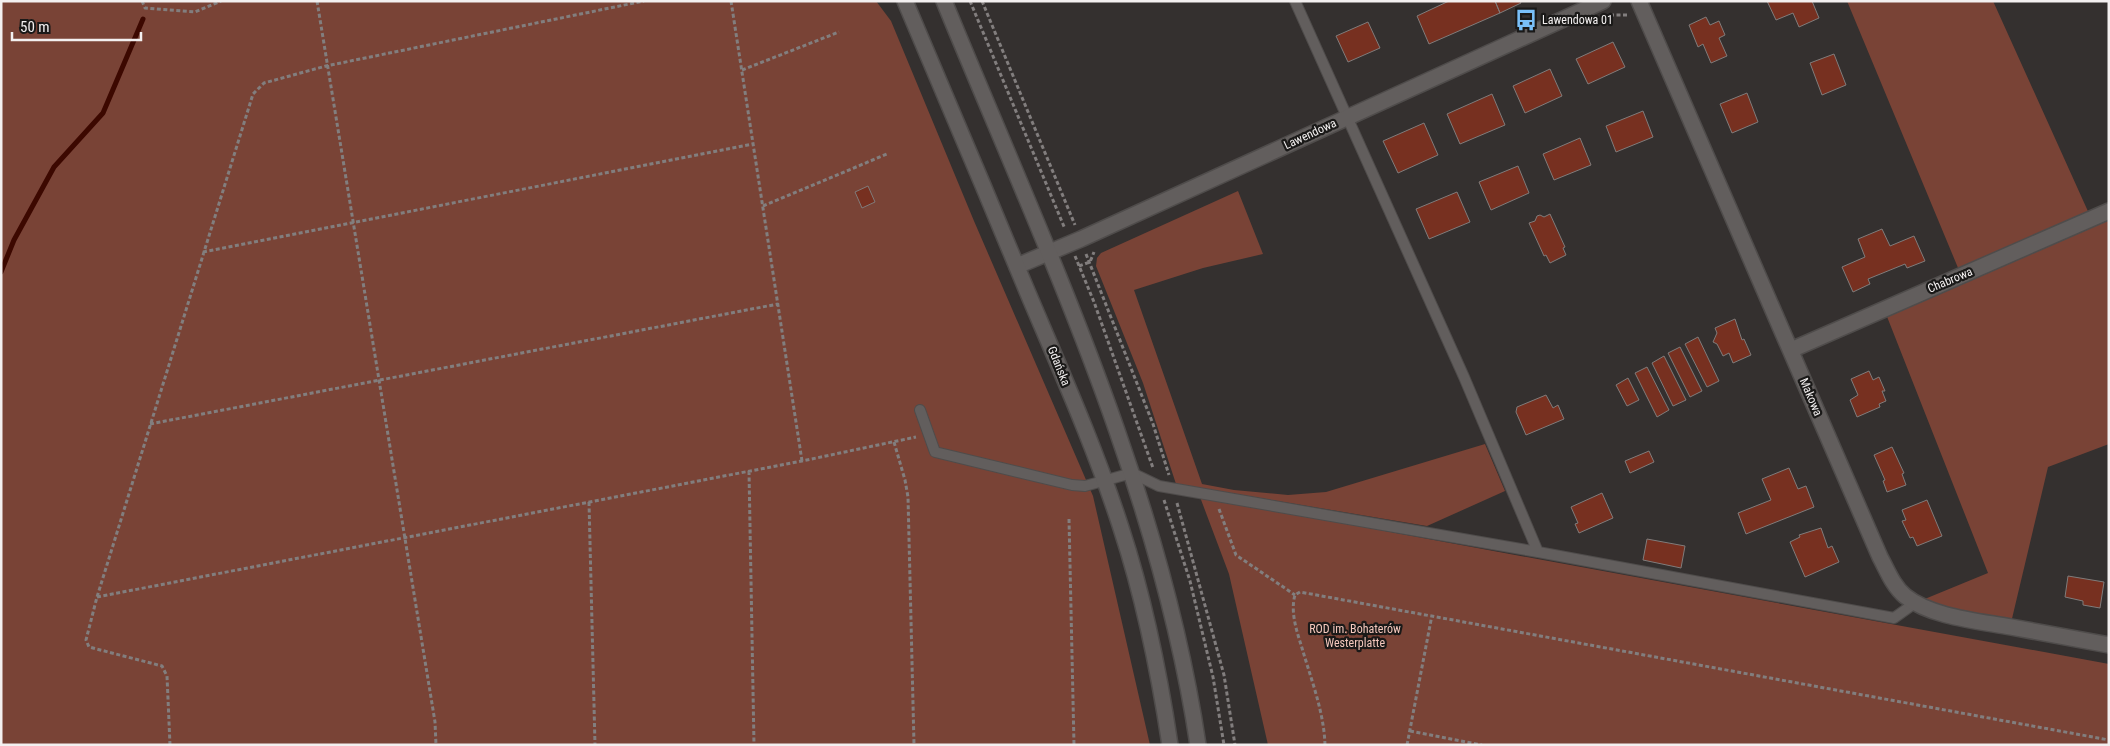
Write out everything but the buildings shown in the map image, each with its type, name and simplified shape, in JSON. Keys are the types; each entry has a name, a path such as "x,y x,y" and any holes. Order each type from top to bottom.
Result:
{"street":[{"name":"Gdańska","path":"905,1 1105,480 1122,529 1140,595 1162,688 1170,745"},
{"path":"944,1 1098,376 1132,473 1168,597 1188,680 1198,745"},
{"name":"Lawendowa","path":"1017,266 1081,239 1603,1"},
{"name":"Makowa","path":"1639,1 1880,557 1894,583 1903,595 1915,603 1965,618 2109,645"},
{"name":"Chabrowa","path":"1791,350 2109,211"}],"lane":[{"path":"1295,1 1464,377 1538,552"},
{"path":"920,410 936,452 1072,485 1085,486 1132,473 1160,486 1538,552 1894,618 1915,603"}],"path":[{"path":"142,1 145,8 179,12 195,12 221,1"},
{"path":"317,1 326,66 435,722 436,745"},
{"path":"170,745 167,676 162,666 89,647 86,643 97,596 253,94 264,84 326,66 644,1"},
{"path":"731,1 802,461"},
{"path":"982,1 1081,239 1153,424 1173,487 1224,675 1235,745"},
{"path":"742,70 839,32"},
{"path":"204,252 753,144"},
{"path":"763,206 887,154"},
{"path":"150,424 778,304"},
{"path":"97,596 749,472 929,435"},
{"path":"894,442 908,497 914,745"},
{"path":"749,472 754,745"},
{"path":"1160,486 1190,581 1213,677 1224,745"},
{"path":"1214,494 1236,555 1295,595"},
{"path":"589,502 595,745"},
{"path":"1069,518 1074,745"},
{"path":"1295,595 1304,592 2109,740"},
{"path":"1295,595 1293,608 1297,630 1323,722 1325,745"},
{"path":"1407,745 1432,615"},
{"path":"1410,731 1482,745"}],"green space":[{"path":"1,1 876,1 891,21 974,221 1093,496 1150,745 1,745"},
{"path":"1847,1 1993,1 2091,218 2109,211 2109,444 2048,467 2010,627 1915,603 1988,573 1884,309 1961,275"},
{"path":"1238,191 1263,254 1203,268 1134,290 1202,484 1234,490 1288,495 1326,492 1485,444 1505,491 1427,526 1176,484 1143,383 1096,266 1097,258 1101,253"},
{"name":"ROD im. Bohaterów Westerplatte","path":"1200,497 2109,664 2109,745 1268,745 1229,574"}],"waterway":[{"path":"1,272 14,240 54,167 103,113 143,19"}],"place":[{"name":"Lawendowa 01","path":"1526,20"}]}
